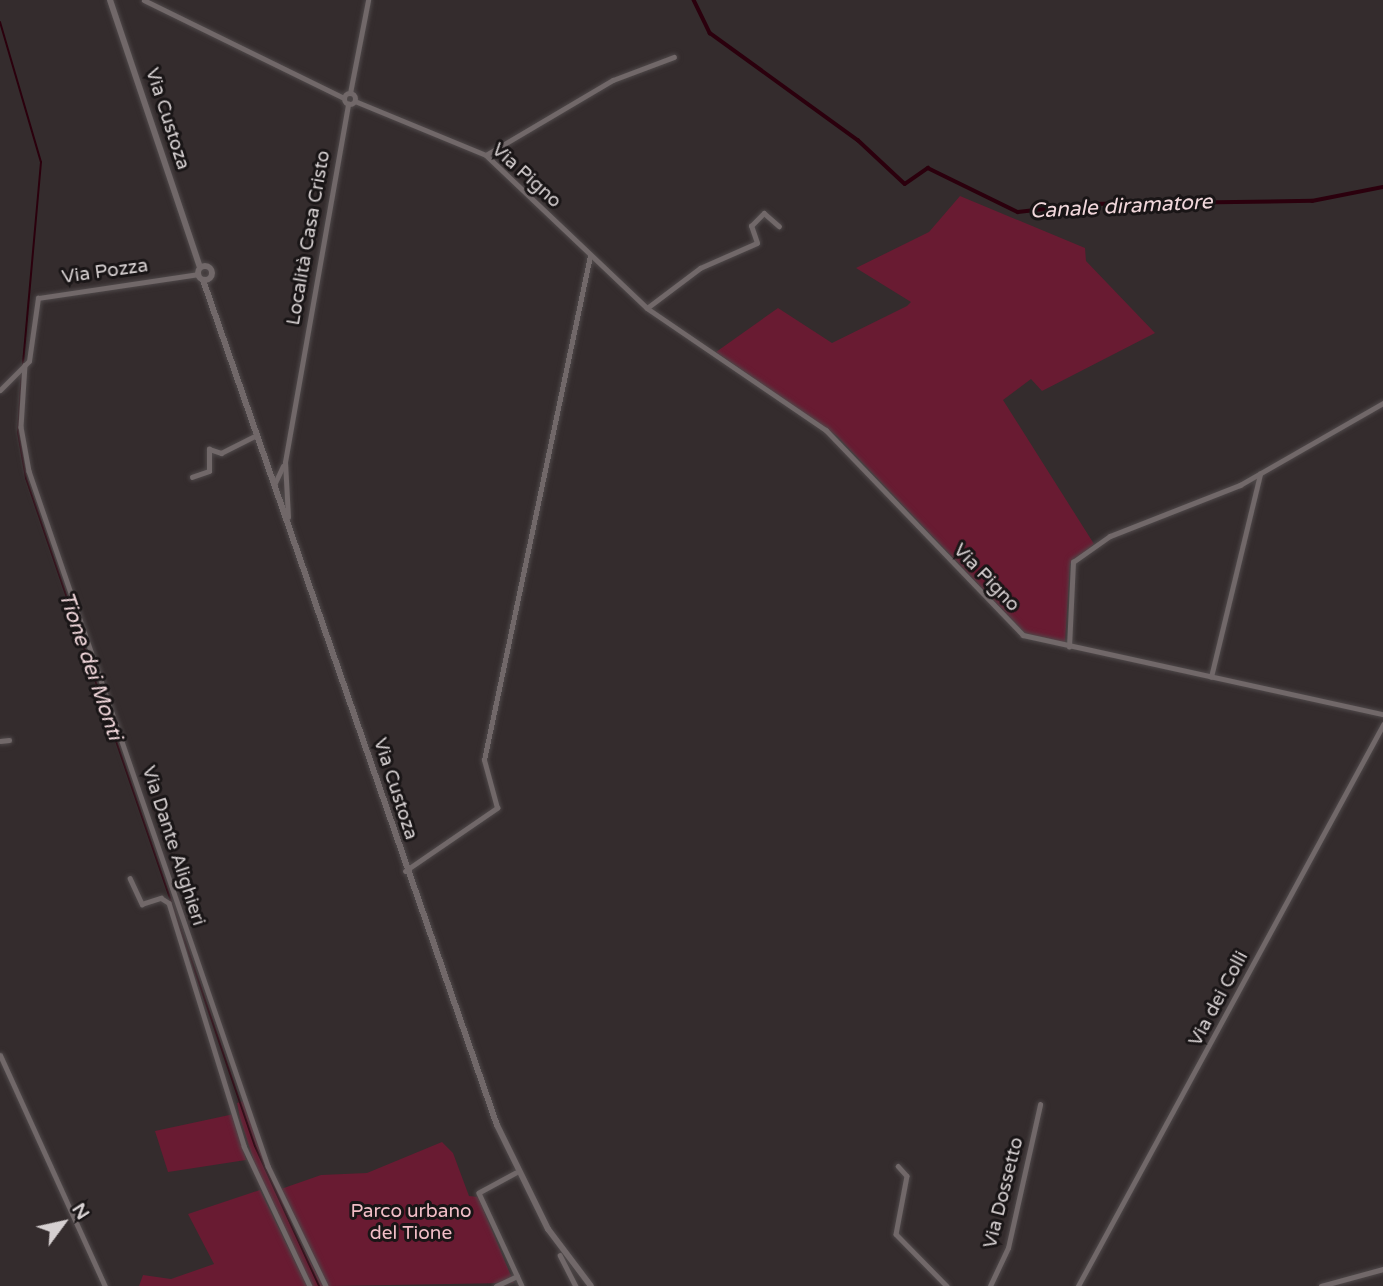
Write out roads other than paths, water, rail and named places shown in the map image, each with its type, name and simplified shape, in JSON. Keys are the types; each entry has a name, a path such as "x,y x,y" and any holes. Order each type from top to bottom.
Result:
{"main road":[{"name":"Via Custoza","path":"113,2 209,295 405,871 501,1135 548,1229 590,1286"},
{"name":"Via Custoza","path":"194,249 208,266 203,274"}],"street":[{"path":"144,0 344,98 348,104 355,101 350,93"},
{"path":"344,98 350,93 368,0"},
{"path":"486,155 613,80 674,57"},
{"name":"Via Pigno","path":"355,101 486,155 647,308 826,430 1023,635 1383,715"},
{"name":"Località Casa Cristo","path":"283,466 348,104"},
{"path":"647,308 700,268 757,243 751,226 764,213 779,226"},
{"path":"405,871 497,808 484,760 591,255"},
{"name":"Via Pozza","path":"25,366 38,298 203,274"},
{"path":"0,390 25,366"},
{"name":"Via Dante Alighieri","path":"25,366 21,427 29,471 268,1166 326,1286"},
{"path":"1069,647 1073,562 1110,536 1156,523 1261,471 1383,403"},
{"path":"192,477 209,471 209,449 221,453 257,435"},
{"path":"270,471 283,466"},
{"path":"283,466 290,527"},
{"path":"274,485 283,466"},
{"path":"1211,677 1261,471"},
{"path":"274,485 284,477"},
{"name":"Via dei Colli","path":"1078,1286 1383,725"},
{"path":"0,741 9,740"},
{"path":"130,878 139,903 164,898 169,903 260,1189 310,1286"},
{"path":"0,1055 105,1286"},
{"name":"Via Dossetto","path":"990,1286 1008,1248 1040,1105"},
{"path":"898,1166 907,1176 896,1234 947,1286"},
{"path":"516,1173 479,1193 522,1286"},
{"path":"560,1255 576,1286"},
{"path":"1321,1286 1383,1269"},
{"path":"496,1286 517,1276"}],"waterway":[{"name":"Canale diramatore","path":"694,0 710,33 858,140 905,184 928,168 1018,212 1088,204 1312,201 1383,187"},
{"name":"Tione dei Monti","path":"0,22 41,162 23,364"},
{"name":"Tione dei Monti","path":"22,370 18,432 26,478 255,1146 319,1286"}],"park label":[{"name":"Parco urbano del Tione","path":"411,1223"}]}
